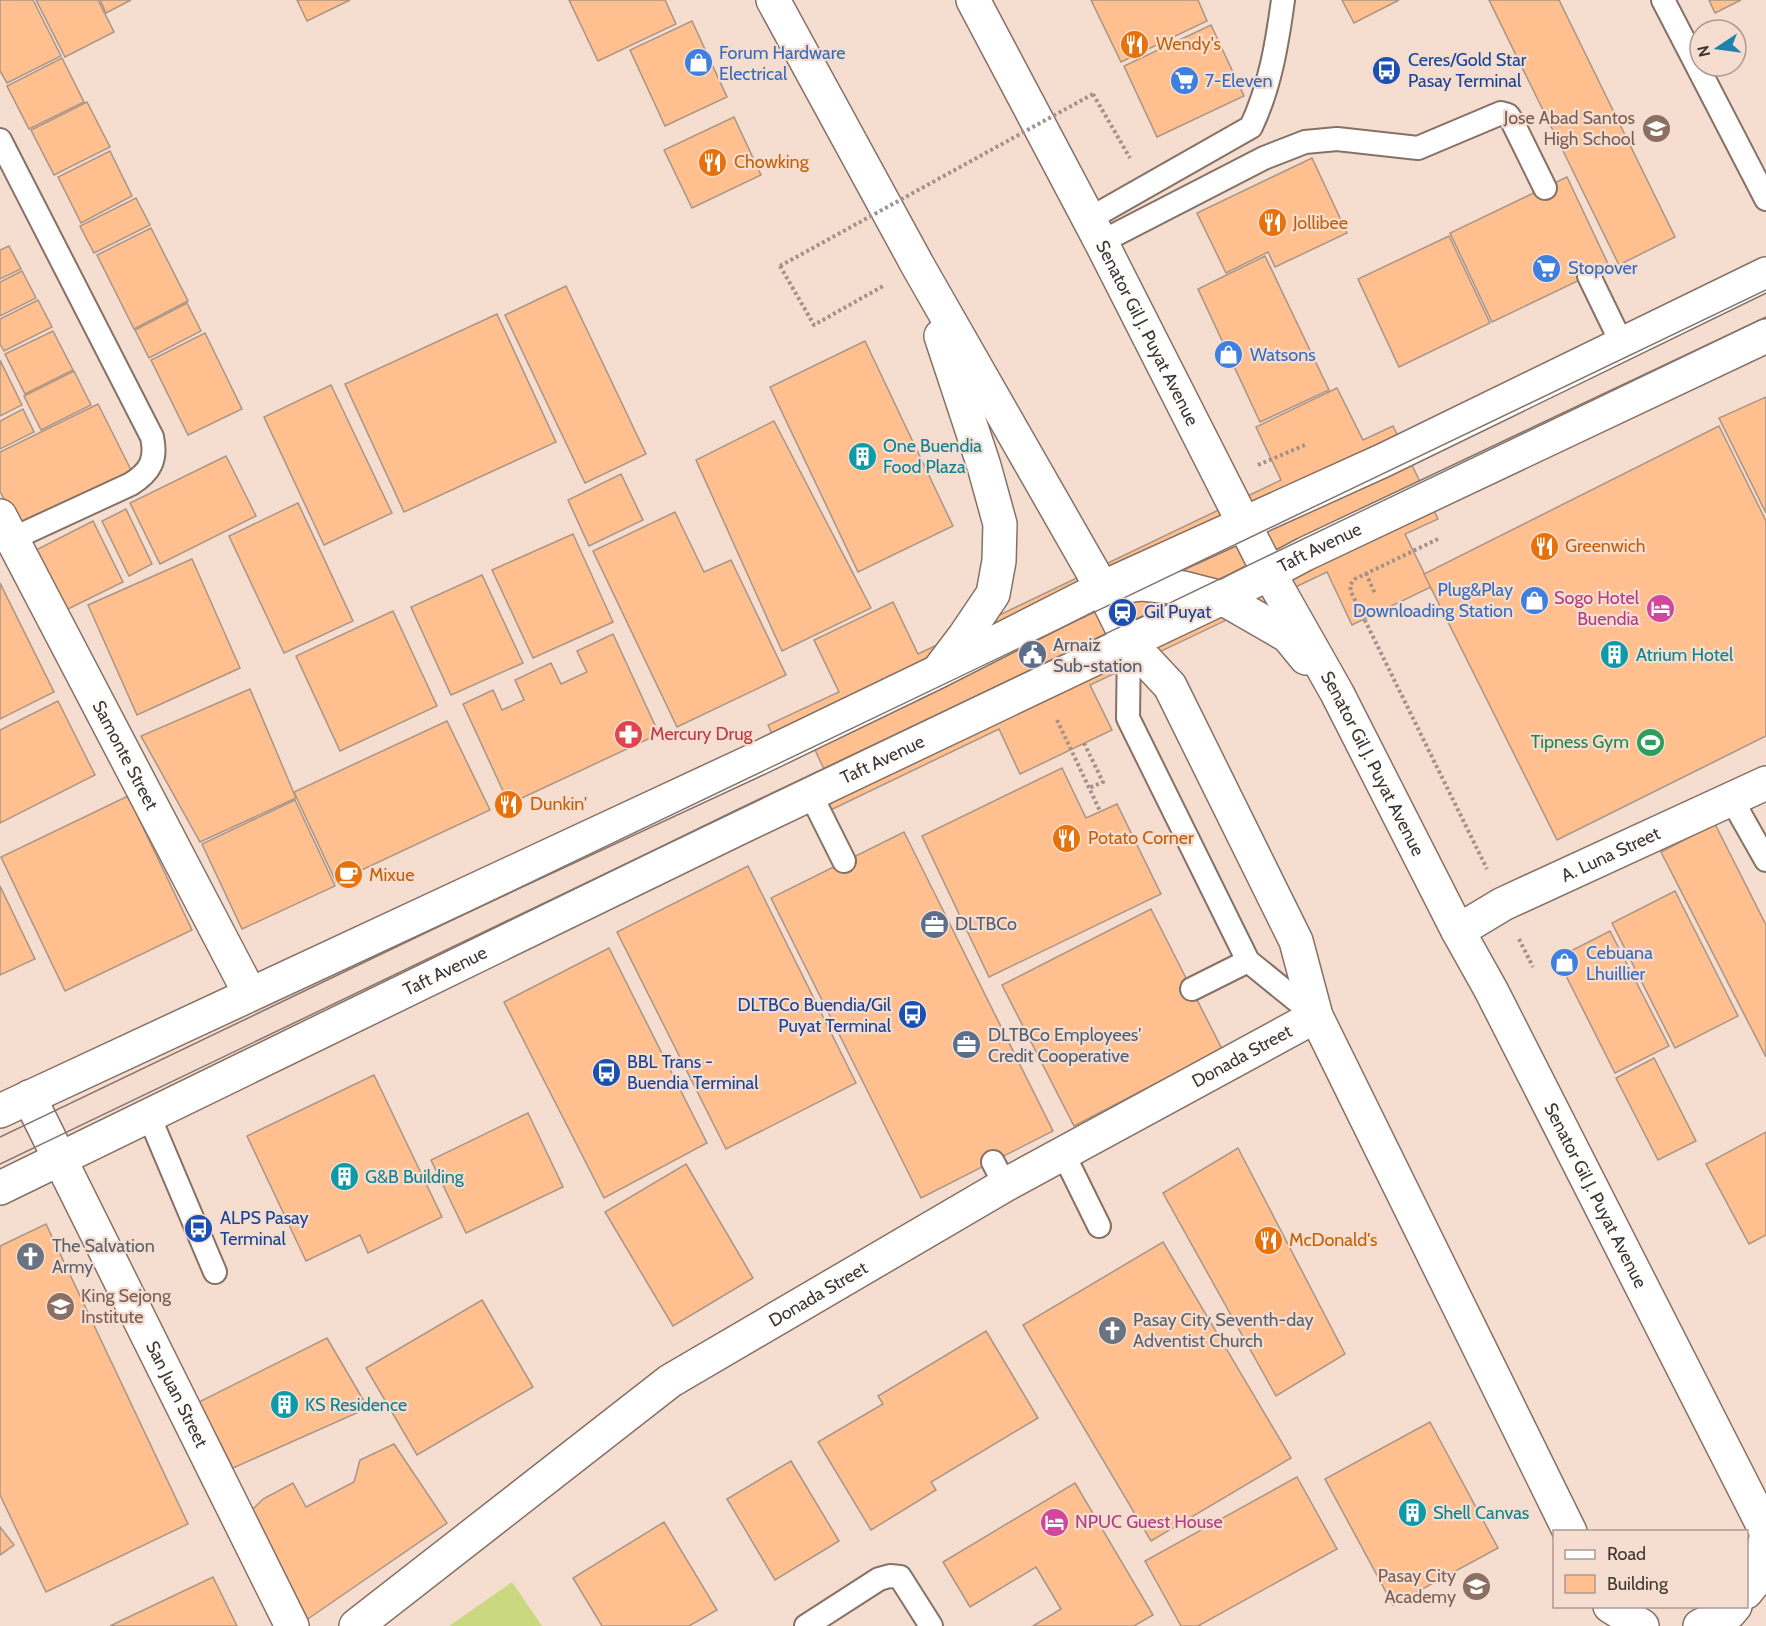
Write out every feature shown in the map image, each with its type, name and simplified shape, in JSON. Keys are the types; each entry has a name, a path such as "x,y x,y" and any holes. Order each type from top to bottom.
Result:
{"main road":[{"path":"773,0 918,266 1102,588 1129,642 1170,686 1296,941 1316,1016 1569,1530"},
{"name":"Senator Gil J. Puyat Avenue","path":"973,0 1095,231 1269,573 1337,693 1458,931 1491,990 1766,1531"},
{"path":"918,266 984,466 1000,524 999,561 993,594 964,638 937,672"},
{"path":"0,1111 719,777 937,672 1102,588 1384,460 1766,274"},
{"name":"Taft Avenue","path":"0,1188 731,832 1766,336"},
{"name":"Samonte Street","path":"6,528 250,994"},
{"path":"1102,588 1142,584 1183,588 1222,598 1288,636 1337,693"},
{"name":"A. Luna Street","path":"1458,931 1503,904 1766,783"},
{"name":"Donada Street","path":"356,1626 670,1381 999,1174 1063,1153 1123,1110 1316,1016"},
{"name":"San Juan Street","path":"29,1097 292,1626"},
{"path":"1748,1590 1758,1577 1766,1538"},
{"path":"1610,1608 1616,1626"},
{"path":"1612,1608 1642,1626"},
{"path":"1700,1626 1730,1612 1733,1608"}],"lane":[{"path":"1095,231 1251,126 1262,104 1274,59 1283,0"},
{"path":"1663,0 1766,199"},
{"path":"1095,231 1305,142 1337,138 1418,148 1501,113 1508,115 1512,121 1545,188"},
{"path":"0,140 152,437 154,446 154,457 150,467 143,476 131,484 6,528"},
{"path":"1589,276 1622,344"},
{"path":"1129,642 1128,718 1248,961 1316,1016"},
{"path":"811,795 844,861"},
{"path":"1732,800 1766,860"},
{"path":"1192,989 1248,961"},
{"path":"149,1116 215,1272"},
{"path":"1063,1153 1099,1226"},
{"path":"806,1626 879,1579 890,1576 900,1577 932,1626"}],"path":[{"path":"918,266 814,325 780,266 1093,94 1130,158"},
{"path":"1221,480 1305,445"},
{"path":"1441,537 1366,573 1350,585 1351,592 1533,967"},
{"path":"1366,573 1375,594"},
{"path":"1055,716 1100,811"},
{"path":"1084,743 1102,782 1089,788"}],"green space":[{"path":"512,1582 542,1626 449,1626"}],"building":[{"path":"0,0 33,0 61,56 7,83 0,71"},
{"path":"36,0 98,0 114,32 65,57"},
{"path":"100,0 131,0 106,13"},
{"path":"297,0 350,0 307,21"},
{"path":"569,0 665,0 676,24 598,61"},
{"name":"Wendy's","path":"1091,0 1198,0 1207,21 1121,62"},
{"path":"1342,0 1399,0 1354,23"},
{"path":"1489,0 1559,0 1675,237 1619,265"},
{"path":"1709,0 1741,0 1715,13"},
{"path":"692,21 727,97 665,126 630,50"},
{"name":"7-Eleven","path":"1211,25 1244,96 1157,137 1124,66"},
{"path":"62,58 84,102 29,129 7,86"},
{"path":"87,102 110,147 54,175 31,130"},
{"name":"Chowking","path":"734,117 761,175 692,208 664,150"},
{"path":"110,151 132,196 81,223 58,177"},
{"name":"Jollibee","path":"1312,158 1347,233 1275,267 1268,252 1226,273 1197,213"},
{"path":"1567,177 1609,266 1492,322 1450,233"},
{"path":"136,198 150,225 94,253 80,226"},
{"path":"151,228 188,301 134,329 97,255"},
{"path":"1449,236 1490,323 1399,367 1358,279"},
{"path":"9,246 21,269 0,279 0,250"},
{"path":"1265,256 1329,390 1260,422 1198,289"},
{"path":"22,271 36,298 0,316 0,282"},
{"path":"566,286 646,454 585,483 505,315"},
{"path":"38,300 52,327 4,351 0,344 0,319"},
{"path":"187,303 201,331 149,358 135,330"},
{"path":"497,314 556,442 404,512 345,384"},
{"path":"53,331 73,370 25,394 5,354"},
{"path":"205,333 242,409 188,435 151,360"},
{"name":"One Buendia Food Plaza","path":"865,341 953,526 858,572 770,387"},
{"path":"0,360 22,405 0,416"},
{"path":"74,371 91,405 41,430 24,396"},
{"path":"331,385 392,513 324,545 264,417"},
{"name":"Gil Puyat","path":"1337,388 1363,440 1393,426 1438,519 1405,534 1431,587 1352,625 1327,572 1090,685 1112,730 1020,774 999,729 812,819 828,778 810,739 781,753 768,725 839,692 814,640 893,602 918,654 1281,480 1256,427"},
{"path":"1766,397 1766,513 1719,418"},
{"path":"98,404 134,476 20,532 0,491 0,452"},
{"path":"23,409 34,432 0,449 0,421"},
{"path":"774,421 871,608 782,651 696,460"},
{"name":"Atrium Hotel","path":"1719,426 1766,521 1766,736 1557,840 1424,574"},
{"path":"226,456 256,516 160,564 130,503"},
{"path":"621,474 643,520 589,546 568,500"},
{"path":"298,503 353,621 284,653 229,536"},
{"path":"126,509 152,564 129,576 102,521"},
{"path":"675,512 704,572 731,560 786,675 677,727 593,551"},
{"path":"93,521 123,582 64,611 34,551"},
{"path":"573,534 613,622 533,658 492,570"},
{"path":"192,559 240,668 137,715 88,605"},
{"path":"482,575 523,663 451,695 411,607"},
{"path":"0,583 54,692 0,719"},
{"path":"393,611 437,706 340,751 296,656"},
{"path":"613,634 659,734 509,804 463,704 493,690 502,710 524,700 515,680 551,663 561,684 587,672 577,651"},
{"path":"250,689 296,798 200,842 141,736"},
{"path":"58,701 95,775 0,823 0,730"},
{"path":"447,721 490,810 336,882 294,792"},
{"path":"1062,768 1086,818 1117,804 1161,894 989,977 922,836"},
{"path":"128,796 192,930 65,991 1,857"},
{"path":"295,800 335,886 242,929 202,844"},
{"path":"1715,824 1766,925 1766,1057 1661,852"},
{"name":"DLTBCo Buendia/Gil Puyat Terminal","path":"904,832 1053,1131 921,1198 771,898"},
{"path":"748,866 856,1083 726,1149 617,932"},
{"path":"0,886 35,959 0,975"},
{"path":"1675,891 1738,1016 1675,1048 1612,923"},
{"path":"1151,909 1222,1049 1074,1126 1002,985"},
{"path":"1610,931 1669,1046 1615,1073 1557,958"},
{"name":"BBL Trans - Buendia Terminal","path":"609,948 707,1143 604,1198 504,1002"},
{"path":"1654,1058 1696,1141 1658,1160 1616,1078"},
{"name":"G&B Building","path":"374,1075 442,1217 368,1253 360,1235 306,1261 247,1136"},
{"path":"528,1113 563,1187 466,1233 431,1160"},
{"path":"1766,1132 1766,1235 1749,1244 1706,1164"},
{"path":"1238,1148 1345,1354 1276,1396 1163,1193"},
{"path":"686,1164 753,1278 673,1326 605,1212"},
{"path":"46,1224 188,1524 46,1592 0,1495 0,1246"},
{"path":"1163,1242 1291,1458 1151,1541 1023,1325"},
{"path":"482,1300 533,1387 417,1455 366,1368"},
{"path":"986,1331 1038,1418 931,1482 936,1490 871,1530 818,1442 883,1404 878,1396"},
{"name":"KS Residence","path":"327,1338 368,1408 233,1468 199,1402"},
{"name":"Shell Canvas","path":"1430,1422 1498,1548 1393,1605 1325,1479"},
{"path":"394,1444 447,1523 302,1623 246,1516 263,1499 293,1483 306,1507 354,1482 360,1460"},
{"path":"791,1461 839,1541 775,1580 727,1499"},
{"path":"1297,1477 1337,1549 1198,1626 1181,1626 1145,1561"},
{"name":"NPUC Guest House","path":"1075,1483 1153,1615 1134,1626 1033,1626 1061,1609 1036,1567 970,1607 943,1562"},
{"path":"664,1522 717,1610 689,1626 602,1626 573,1578"},
{"path":"0,1527 14,1545 0,1555"},
{"path":"213,1577 237,1626 110,1626"}],"tram line":[{"path":"0,1137 1766,290"},
{"path":"0,1164 1766,317"}],"place":[{"name":"Wendy's","path":"1135,44"},
{"name":"Forum Hardware Electrical","path":"698,63"},
{"name":"Ceres/Gold Star Pasay Terminal","path":"1387,70"},
{"name":"7-Eleven","path":"1184,81"},
{"name":"Jose Abad Santos High School","path":"1656,128"},
{"name":"Chowking","path":"713,162"},
{"name":"Jollibee","path":"1272,223"},
{"name":"Stopover","path":"1547,268"},
{"name":"Watsons","path":"1229,355"},
{"name":"One Buendia Food Plaza","path":"862,456"},
{"name":"Greenwich","path":"1544,546"},
{"name":"Plug&Play Downloading Station","path":"1534,600"},
{"name":"Sogo Hotel Buendia","path":"1660,608"},
{"name":"Gil Puyat","path":"1123,612"},
{"name":"Arnaiz Sub-station","path":"1032,655"},
{"name":"Atrium Hotel","path":"1615,655"},
{"name":"Mercury Drug","path":"629,734"},
{"name":"Tipness Gym","path":"1650,742"},
{"name":"Dunkin'","path":"509,804"},
{"name":"Potato Corner","path":"1067,838"},
{"name":"Mixue","path":"348,875"},
{"name":"DLTBCo","path":"934,924"},
{"name":"Cebuana Lhuillier","path":"1565,963"},
{"name":"DLTBCo Buendia/Gil Puyat Terminal","path":"912,1015"},
{"name":"DLTBCo Employees' Credit Cooperative","path":"967,1045"},
{"name":"BBL Trans - Buendia Terminal","path":"606,1072"},
{"name":"G&B Building","path":"344,1177"},
{"name":"ALPS Pasay Terminal","path":"199,1228"},
{"name":"McDonald's","path":"1268,1240"},
{"name":"The Salvation Army","path":"31,1256"},
{"name":"King Sejong Institute","path":"60,1306"},
{"name":"Pasay City Seventh-day Adventist Church","path":"1112,1330"},
{"name":"KS Residence","path":"284,1405"},
{"name":"Shell Canvas","path":"1412,1513"},
{"name":"NPUC Guest House","path":"1054,1522"},
{"name":"Pasay City Academy","path":"1477,1586"}]}
